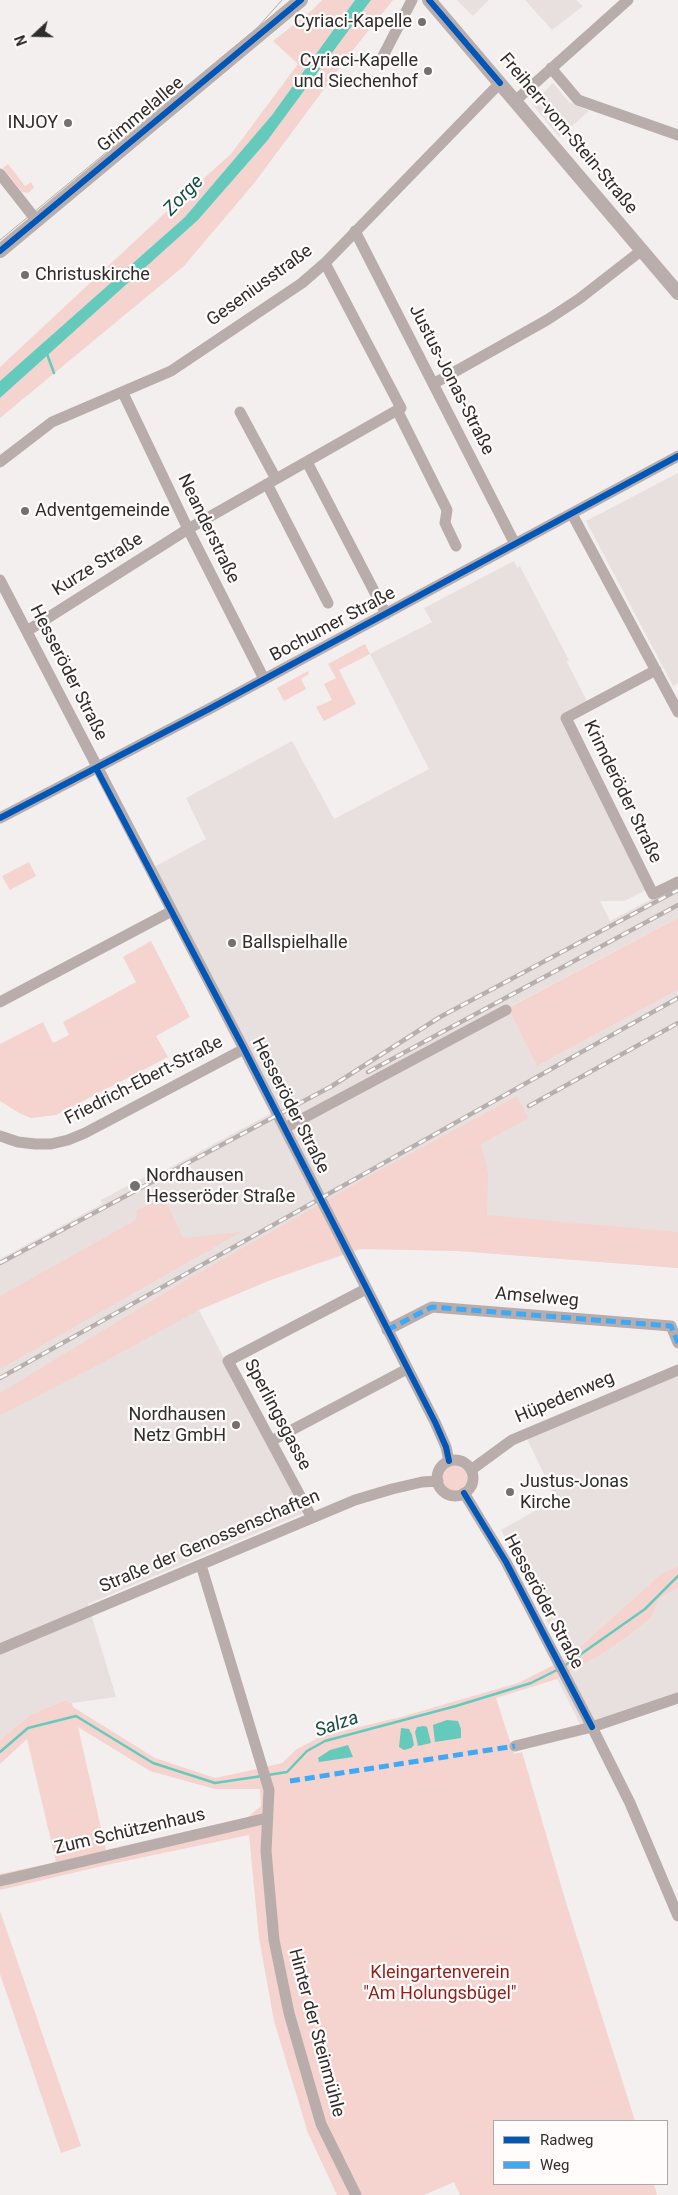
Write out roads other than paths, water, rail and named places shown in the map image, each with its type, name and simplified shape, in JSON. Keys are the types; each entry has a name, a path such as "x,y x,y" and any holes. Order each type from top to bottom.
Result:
{"main road":[{"name":"Grimmelallee","path":"0,251 301,0"},
{"name":"Freiherr-vom-Stein-Straße","path":"429,0 678,293"},
{"path":"436,0 442,14"}],"street":[{"path":"382,58 412,0"},
{"path":"515,101 628,0"},
{"path":"551,68 578,100 678,135"},
{"name":"Geseniusstraße","path":"0,462 52,422 171,371 302,283 325,263 500,83"},
{"path":"0,174 37,221"},
{"name":"Justus-Jonas-Straße","path":"355,231 515,544"},
{"path":"433,384 547,320 642,250"},
{"path":"325,263 401,408 397,410 447,510 445,524 456,546"},
{"name":"Neanderstraße","path":"123,393 188,529 264,679"},
{"name":"Kurze Straße","path":"27,631 188,529 397,410"},
{"path":"240,412 328,603"},
{"name":"Bochumer Straße","path":"0,818 386,614 678,456"},
{"path":"307,462 386,614"},
{"path":"572,514 656,670 674,692 678,712"},
{"name":"Hesseröder Straße","path":"0,580 96,768 285,1128 439,1430 450,1461"},
{"name":"Krimderöder Straße","path":"656,670 566,718 653,894 678,882"},
{"path":"0,1002 172,911"},
{"name":"Hesseröder Straße","path":"285,1128 506,1010"},
{"name":"Friedrich-Ebert-Straße","path":"0,1136 18,1142 35,1144 51,1144 68,1140 85,1133 244,1049"},
{"name":"Sperlingsgasse","path":"312,1518 228,1361 366,1289"},
{"name":"Amselweg","path":"388,1330 432,1307 671,1326 678,1344"},
{"path":"271,1441 407,1369"},
{"name":"Hüpedenweg","path":"471,1470 512,1440 678,1370"},
{"path":"458,1460 465,1463 471,1470 472,1483 464,1493 454,1496 446,1493 438,1481 439,1470 450,1461 458,1460"},
{"name":"Straße der Genossenschaften","path":"0,1649 355,1500 392,1488 438,1481"},
{"name":"Hesseröder Straße","path":"464,1493 506,1562 592,1726 630,1803 678,1916"},
{"name":"Hinter der Steinmühle","path":"201,1565 269,1790 266,1850 274,1940 289,2013 321,2124 356,2195"},
{"path":"516,1746 592,1726 678,1698"},
{"name":"Zum Schützenhaus","path":"0,1881 267,1818"}],"waterway":[{"path":"47,354 54,373"},
{"name":"Salza","path":"564,1666 645,1609 678,1576"},
{"name":"Salza","path":"268,1775 287,1772 307,1751 325,1741 456,1706 531,1683 559,1669"},
{"name":"Salza","path":"0,1752 28,1728 76,1716 153,1763 215,1783 262,1776"}],"tram line":[{"path":"0,240 257,28 282,0"}],"railway":[{"path":"0,1263 332,1086 440,1017 678,890"},
{"path":"368,1072 678,905"},
{"path":"0,1378 678,998"},
{"path":"529,1106 678,1023"}],"place":[{"name":"Cyriaci-Kapelle","path":"422,22"},
{"name":"Cyriaci-Kapelle und Siechenhof","path":"428,71"},
{"name":"INJOY","path":"68,123"},
{"name":"Christuskirche","path":"25,275"},
{"name":"Adventgemeinde","path":"25,511"},
{"name":"Ballspielhalle","path":"232,943"},
{"name":"Nordhausen Hesseröder Straße","path":"135,1186"},
{"name":"Nordhausen Netz GmbH","path":"236,1425"},
{"name":"Justus-Jonas Kirche","path":"510,1492"}],"water label":[{"name":"Zorge","path":"184,196"}],"park label":[{"name":"Kleingartenverein \"Am Holungsbügel\"","path":"440,1984"}]}
